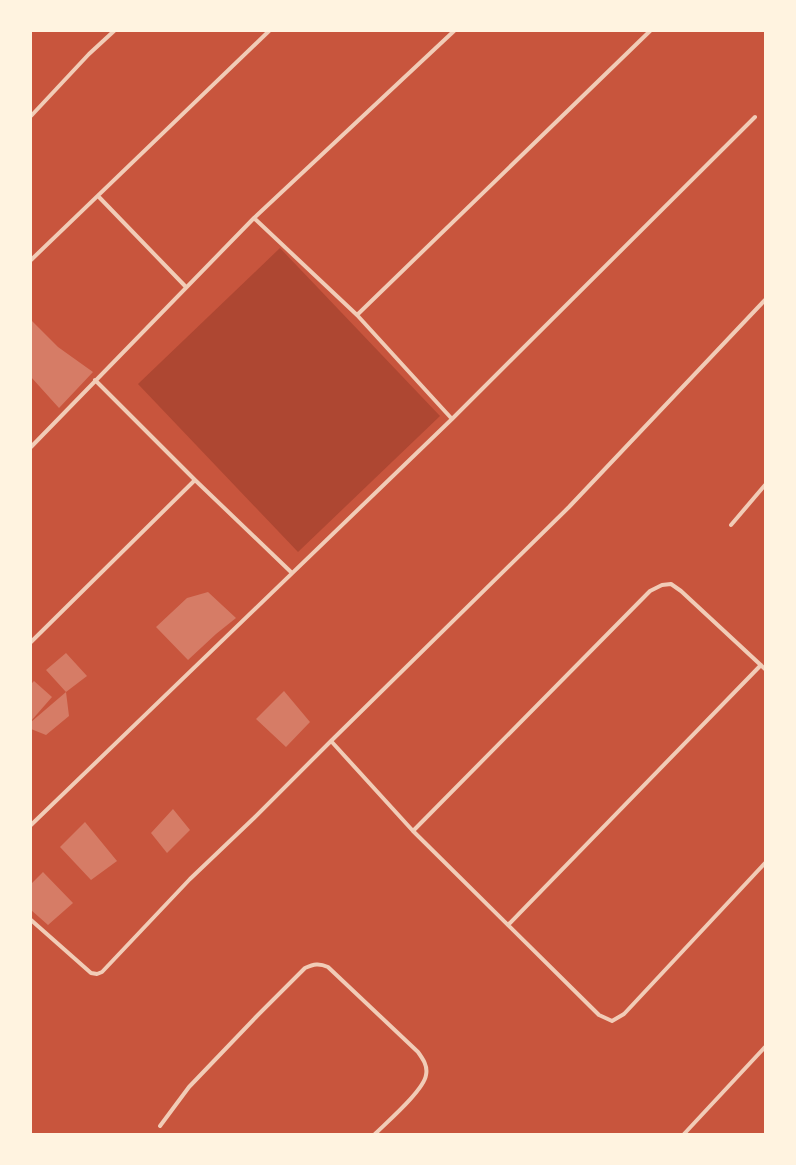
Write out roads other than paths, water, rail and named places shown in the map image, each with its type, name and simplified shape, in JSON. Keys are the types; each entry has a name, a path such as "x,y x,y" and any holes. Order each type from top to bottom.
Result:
{"street":[{"path":"31,116 89,54 114,31"},
{"path":"31,260 269,31"},
{"path":"31,447 254,218 454,31"},
{"path":"357,315 650,31"},
{"path":"31,825 452,419 754,117"},
{"path":"98,196 186,287"},
{"path":"254,218 357,315 452,419"},
{"path":"31,920 90,973 97,974 102,972 190,879 254,818 330,741 569,507 765,300"},
{"path":"95,380 195,480 292,573"},
{"path":"31,642 195,480"},
{"path":"730,525 765,486"},
{"path":"413,831 650,591 662,585 671,584 765,669"},
{"path":"508,925 761,665"},
{"path":"330,741 413,831 599,1014 612,1021 624,1014 765,863"},
{"path":"160,1126 189,1087 261,1011 305,968 313,964 321,964 328,967 418,1052 427,1067 426,1076 421,1087 375,1134"},
{"path":"684,1134 765,1047"}]}
